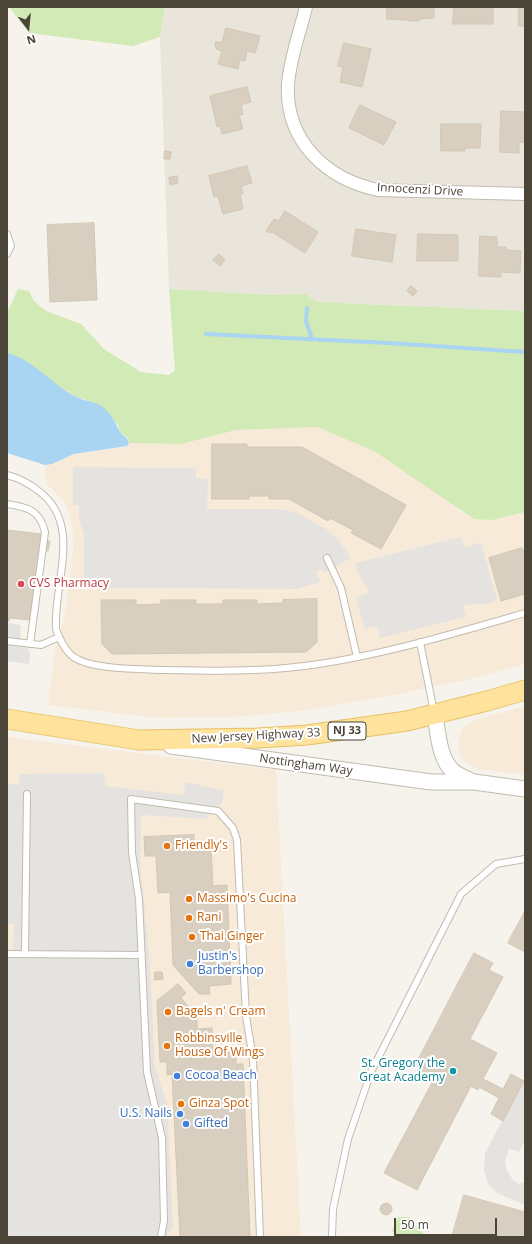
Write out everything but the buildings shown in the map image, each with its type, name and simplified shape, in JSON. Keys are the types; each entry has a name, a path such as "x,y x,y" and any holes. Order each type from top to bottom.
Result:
{"main road":[{"name":"New Jersey Highway 33","path":"7,719 139,740 258,738 307,735 357,729 435,715 525,690"}],"street":[{"name":"Innocenzi Drive","path":"306,7 290,68 288,85 289,102 294,121 302,139 313,155 327,168 342,178 359,186 378,190 525,194"},
{"name":"Nottingham Way","path":"435,715 442,752 446,763 453,772 474,782"},
{"name":"Nottingham Way","path":"139,740 181,748 431,782 474,782 525,789"}],"lane":[{"path":"7,234 11,246 7,254"},
{"path":"7,475 29,483 44,495 58,515 63,528 63,548 56,621 59,637 71,655 80,661 93,665 152,670 234,672 305,666 420,642 525,613"},
{"path":"7,504 31,509 38,515 45,532 30,644"},
{"path":"327,558 341,588 357,656"},
{"path":"7,641 41,645 59,637"},
{"path":"420,642 435,715"},
{"path":"25,954 27,794"},
{"path":"161,1237 164,1221 162,1138 147,1072 139,899 132,853 131,799 218,810 233,828 237,840 246,1016 253,1059 260,1237"},
{"path":"332,1237 333,1209 348,1138 371,1072 454,908 462,894 496,864 525,859"},
{"path":"7,954 142,955"}],"shaded area":[{"path":"165,7 525,7 525,311 317,302 306,294 272,295 169,289 160,37"},
{"path":"317,427 374,451 444,498 464,514 492,520 525,512 525,664 471,679 384,697 302,711 232,717 159,718 48,705 55,650 64,619 74,540 70,514 63,500 46,483 45,465 52,464 74,454 119,448 127,446 129,443 181,444 236,430"},
{"path":"73,467 196,468 196,478 208,479 207,509 278,509 295,512 325,528 339,541 351,558 325,572 321,570 316,572 320,582 297,589 84,588 84,535 79,518 79,505 73,505"},
{"path":"461,537 464,547 481,543 497,600 486,604 463,605 466,617 380,638 377,626 365,629 356,597 369,593 358,573 355,563"},
{"path":"7,623 21,625 20,637 30,653 29,664 7,661"},
{"path":"525,706 525,775 478,769 467,763 461,757 458,747 463,728 474,720"},
{"path":"7,737 276,770 301,1237 7,1237"},
{"path":"103,773 106,786 183,795 186,782 224,791 222,803 205,819 141,815 140,865 149,952 155,1067 167,1103 173,1226 166,1237 7,1237 7,952 13,952 14,924 7,924 7,784 18,785 20,774"},
{"path":"525,1078 525,1141 519,1152 509,1148 505,1162 507,1171 513,1180 519,1184 525,1182 525,1205 497,1193 488,1184 484,1169 485,1153"}],"green space":[{"path":"9,7 165,7 160,37 133,46 29,33"},
{"path":"18,289 29,291 34,301 46,311 81,324 104,349 141,372 169,375 175,370 169,289 272,295 306,294 317,302 525,311 525,512 492,520 474,519 374,451 317,427 236,430 181,444 129,443 128,438 120,433 118,425 98,404 77,397 49,380 27,362 7,353 7,313"},
{"path":"398,1217 409,1217 426,1237 398,1237 392,1231"}],"water":[{"path":"7,353 25,360 68,392 104,408 110,414 121,433 127,439 129,443 127,446 74,454 52,464 45,465 7,453"}],"waterway":[{"path":"307,308 306,321 312,339"},
{"path":"206,334 388,343 525,352"}],"place":[{"name":"CVS Pharmacy","path":"21,584"},
{"name":"Friendly's","path":"167,846"},
{"name":"Massimo's Cucina","path":"189,899"},
{"name":"Rani","path":"189,918"},
{"name":"Thai Ginger","path":"192,937"},
{"name":"Justin's Barbershop","path":"190,964"},
{"name":"Bagels n' Cream","path":"168,1012"},
{"name":"Robbinsville House Of Wings","path":"167,1046"},
{"name":"St. Gregory the Great Academy","path":"453,1071"},
{"name":"Cocoa Beach","path":"177,1076"},
{"name":"Ginza Spot","path":"181,1104"},
{"name":"U.S. Nails","path":"180,1114"},
{"name":"Gifted","path":"186,1124"}]}
